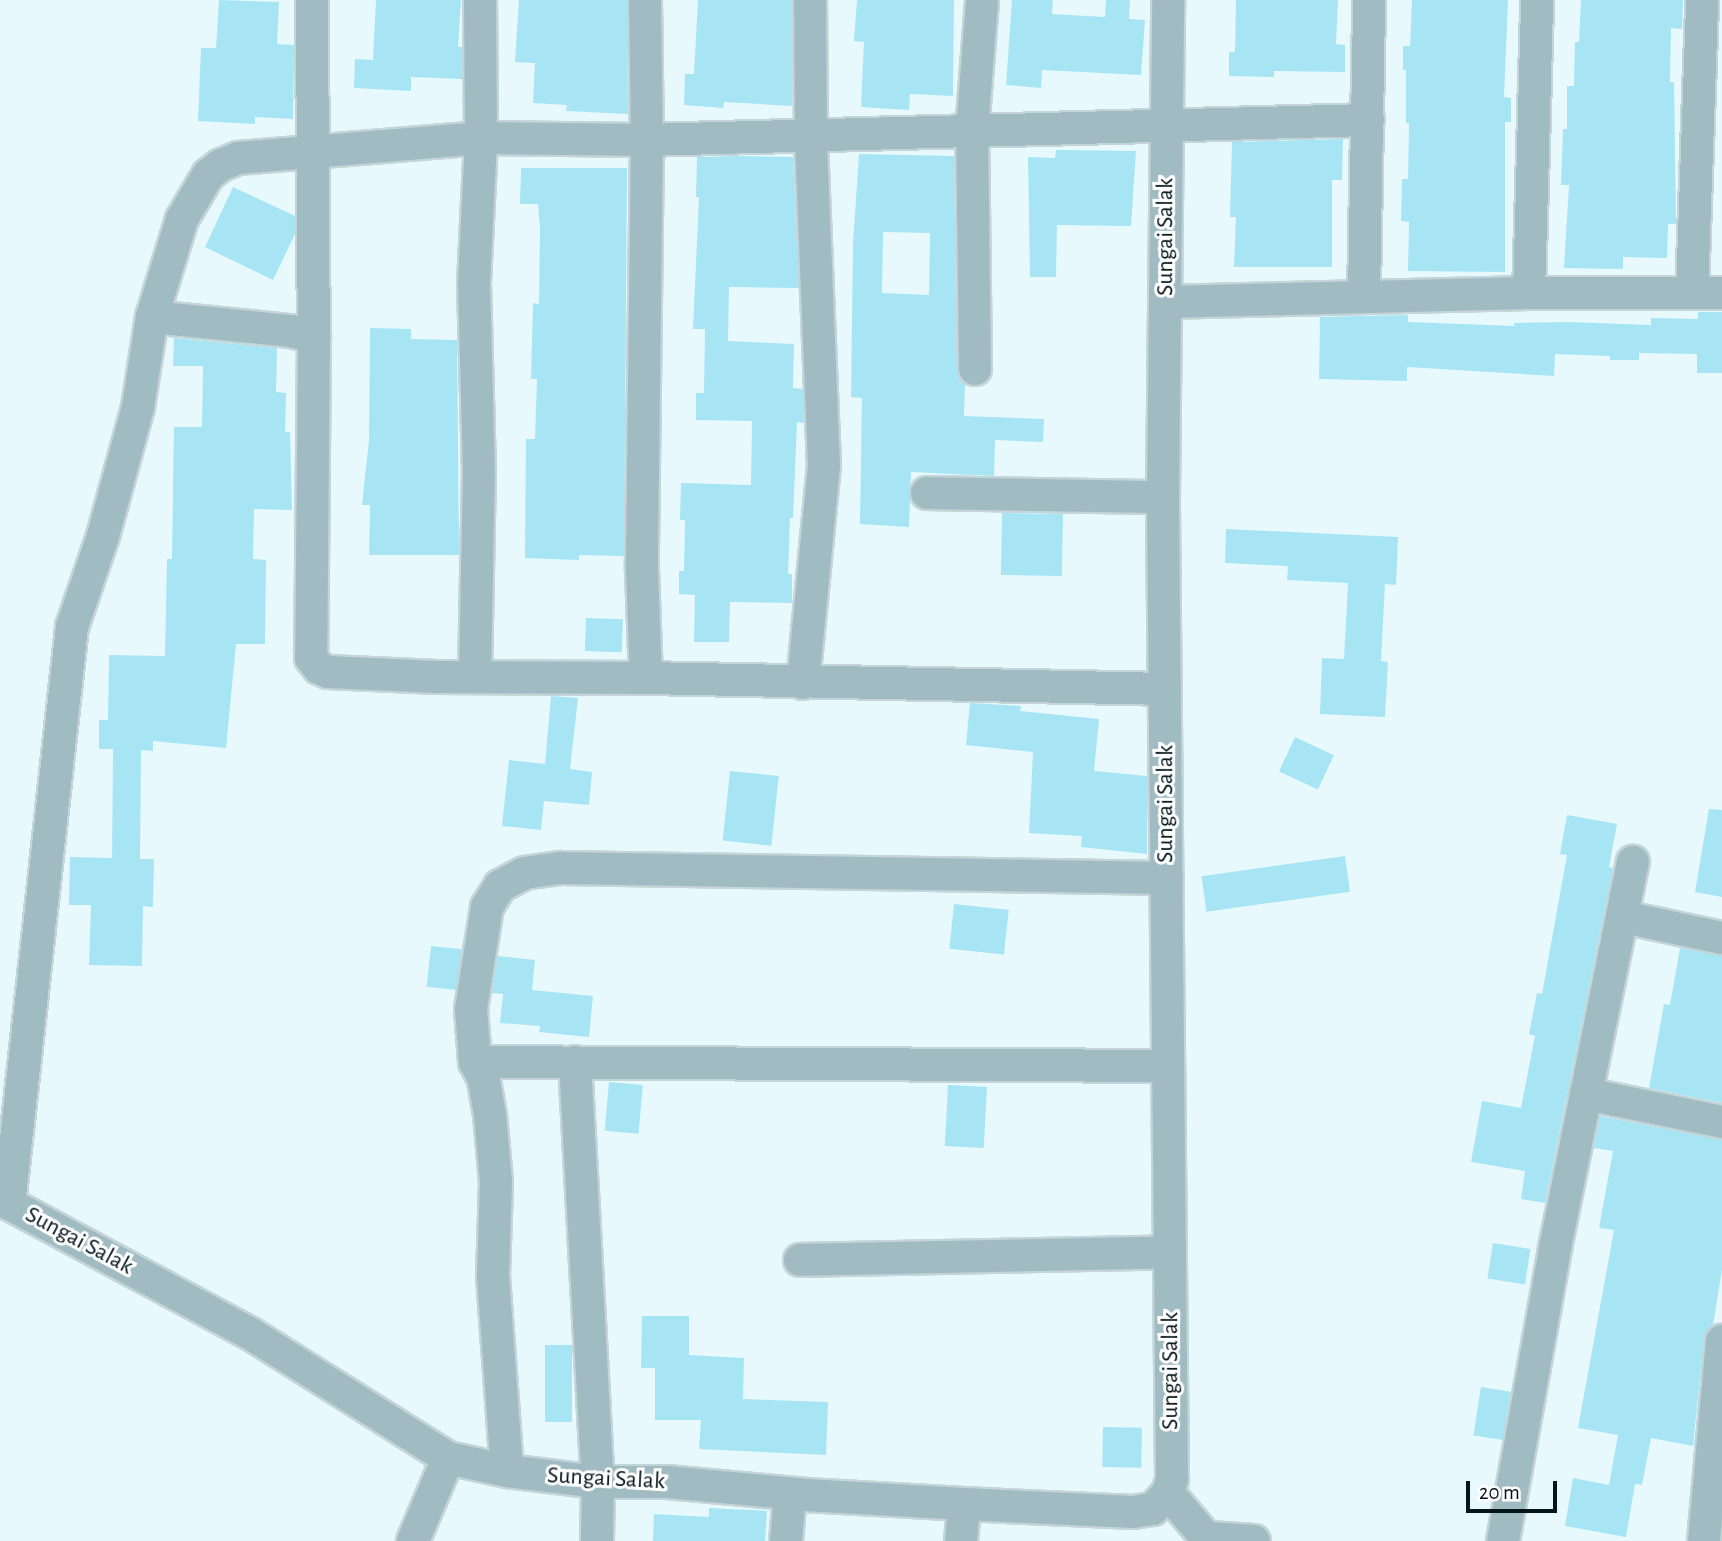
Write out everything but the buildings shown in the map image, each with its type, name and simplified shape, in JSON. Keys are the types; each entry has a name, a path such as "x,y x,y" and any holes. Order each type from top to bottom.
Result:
{"street":[{"path":"312,0 312,658 319,668 328,672 475,677 1165,689"},
{"path":"475,677 479,473 474,282 481,138 480,0"},
{"path":"645,0 647,140 642,570 646,678"},
{"path":"803,683 824,466 811,136 810,0"},
{"path":"975,369 972,131 982,0"},
{"name":"Sungai Salak","path":"5,1202 251,1334 448,1458 507,1471 598,1482 667,1482 790,1494 964,1504 1133,1512 1153,1509 1168,1493 1172,1479 1163,497 1168,0"},
{"path":"1364,295 1369,0"},
{"path":"1529,293 1537,0"},
{"path":"1165,302 1364,295 1707,293 1702,0"},
{"path":"5,1202 72,627 103,536 138,407 152,317 182,219 208,175 221,165 238,159 481,138 647,140 1368,120"},
{"path":"152,317 291,331 314,337"},
{"path":"927,493 1163,497"},
{"path":"1503,1541 1555,1248 1633,862"},
{"path":"507,1471 493,1277 496,1182 491,1115 483,1077 475,1062 471,1009 487,907 500,886 524,873 561,868 1167,878"},
{"path":"1623,917 1722,938"},
{"path":"475,1062 1168,1066"},
{"path":"575,1062 598,1482 597,1541"},
{"path":"1586,1094 1722,1122"},
{"path":"800,1260 1170,1252"},
{"path":"1704,1541 1716,1502 1722,1341"},
{"path":"413,1541 448,1458"},
{"path":"1168,1493 1209,1540 1254,1541"},
{"path":"786,1541 790,1494"},
{"path":"961,1541 964,1504"}]}
